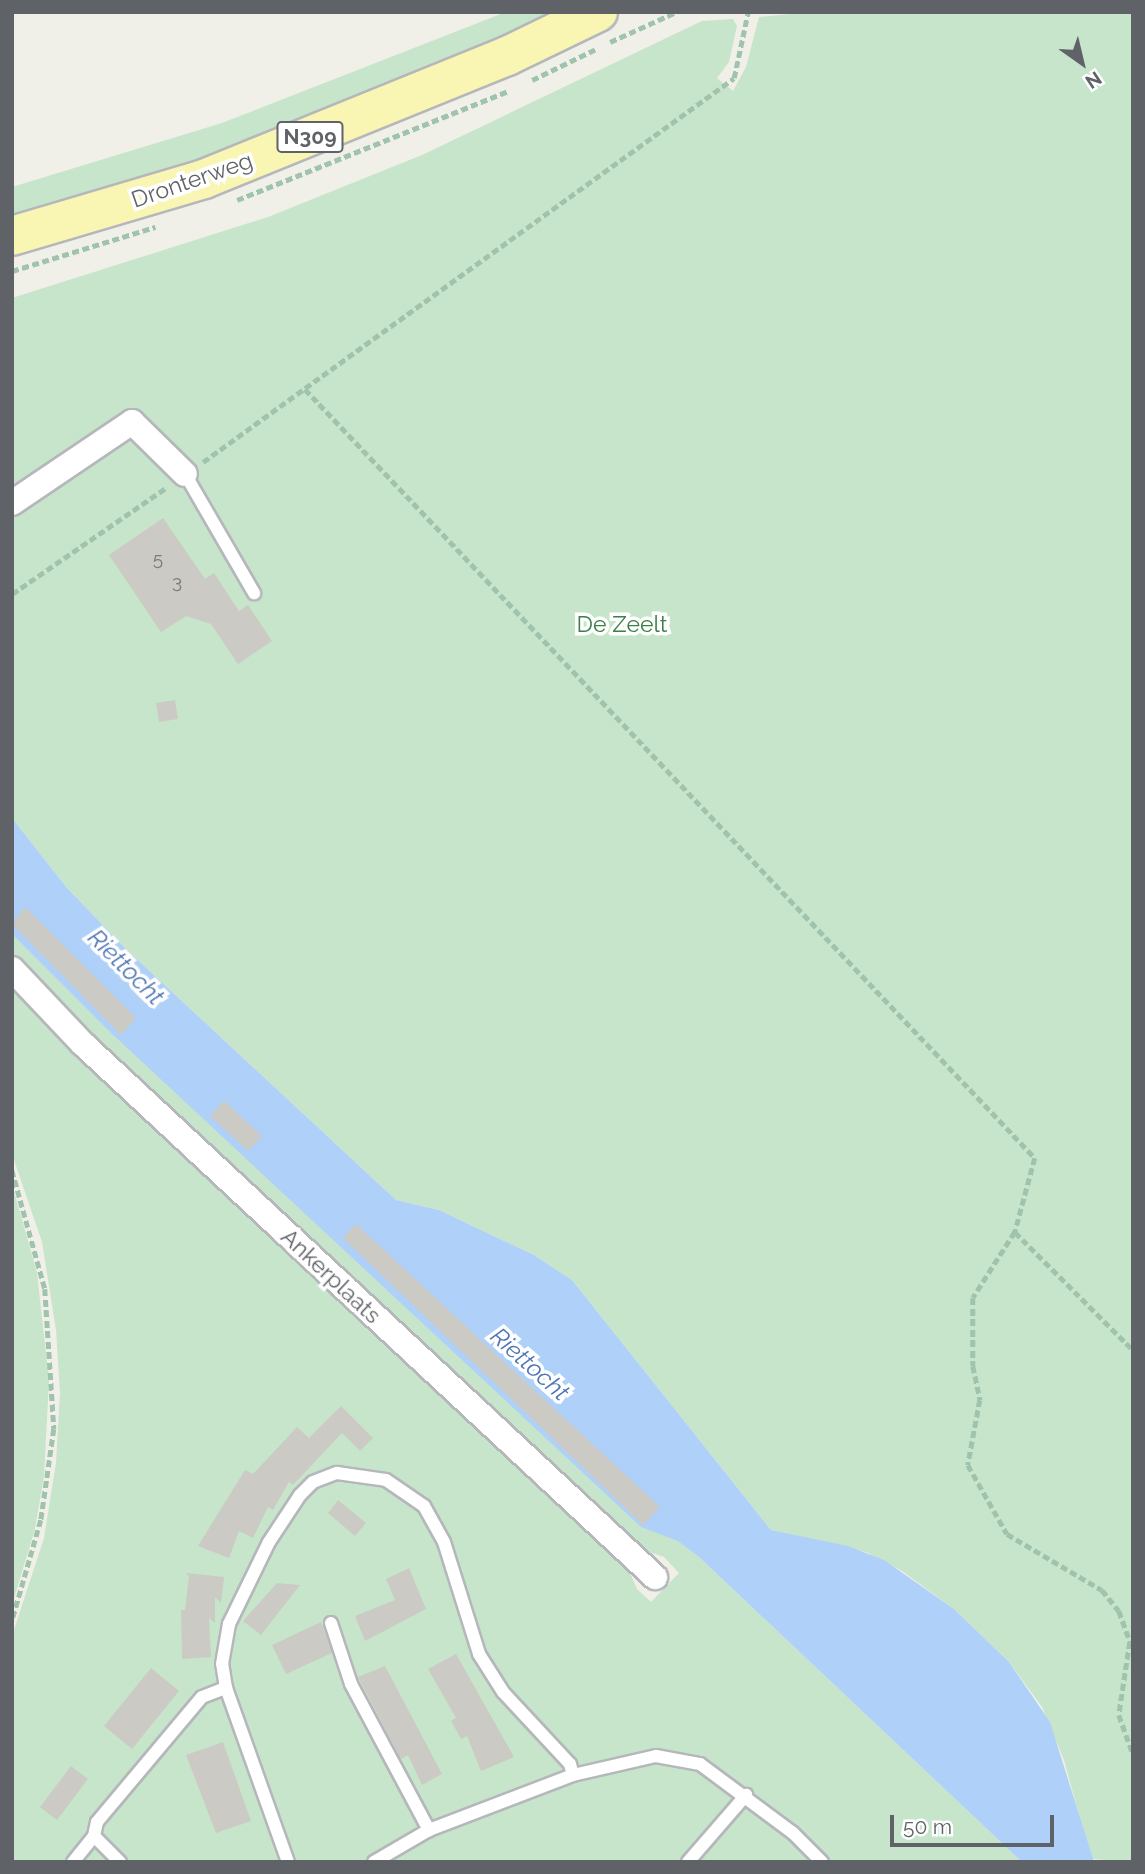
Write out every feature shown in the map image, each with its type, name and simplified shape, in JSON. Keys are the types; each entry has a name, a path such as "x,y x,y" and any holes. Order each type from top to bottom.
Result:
{"main road":[{"name":"Dronterweg","path":"12,236 204,179 507,56 598,12"}],"street":[{"path":"12,503 132,422 185,474"},
{"name":"Ankerplaats","path":"12,969 83,1044 655,1577"}],"lane":[{"path":"185,474 254,593"},
{"path":"288,1862 226,1688 222,1664 229,1623 287,1512 313,1482 324,1476 371,1476 402,1488 436,1523 479,1654 503,1692 570,1764 573,1775"},
{"path":"331,1623 351,1684 429,1830"},
{"path":"73,1862 94,1836 97,1822 193,1707 202,1698 226,1688"},
{"path":"374,1862 429,1830 573,1775 633,1760 676,1758 700,1764 746,1796 822,1862"},
{"path":"688,1862 746,1796"},
{"path":"94,1836 120,1862"}],"path":[{"path":"12,594 305,389 734,78 748,12"},
{"path":"305,389 1035,1158 1015,1232 973,1298 973,1366 980,1400 968,1465 1007,1534 1102,1590 1119,1611 1130,1642 1119,1715 1133,1754"},
{"path":"12,1170 45,1289 54,1429 41,1520 12,1621"},
{"path":"1015,1232 1133,1350"}],"green space":[{"path":"506,12 570,12 343,114 12,223 12,187 222,123"},
{"name":"De Zeelt","path":"812,12 1133,12 1133,1862 1091,1859 1064,1760 1042,1707 1009,1662 954,1609 902,1571 866,1552 771,1530 572,1280 534,1255 439,1210 396,1200 128,951 67,888 12,818 12,298 268,217 422,155 702,21 733,19 737,26 729,62 717,78 733,91 746,67 759,17"},
{"path":"12,934 493,1388 699,1557 1022,1862 12,1862 12,1636 44,1538 56,1463 60,1392 56,1330 42,1242 12,1154 12,983 626,1564 637,1589 651,1602 679,1573 664,1557 632,1546 12,960"},
{"path":"12,1184 37,1273 49,1380 44,1476 35,1529 12,1605"}],"water":[{"name":"Riettocht","path":"12,818 67,888 128,951 396,1200 439,1210 534,1255 572,1280 771,1530 848,1546 884,1560 954,1609 1009,1662 1050,1722 1094,1862 1022,1862 699,1557 678,1541 641,1527 109,1031 12,934"}],"building":[{"path":"163,518 205,579 214,573 239,611 248,605 272,641 238,664 211,624 186,616 161,632 109,555"},
{"path":"175,700 178,719 159,722 156,703"},
{"path":"25,907 136,1018 121,1035 12,924"},
{"path":"224,1101 262,1136 248,1151 210,1116"},
{"path":"356,1224 660,1507 643,1525 343,1238"},
{"path":"341,1406 373,1438 360,1451 342,1433 293,1485 289,1482 273,1510 268,1507 253,1538 239,1531 229,1558 198,1546 245,1470 253,1474 297,1427 309,1438"},
{"path":"338,1500 366,1523 355,1536 328,1513"},
{"path":"409,1568 426,1609 365,1641 355,1616 395,1600 386,1579"},
{"path":"186,1573 224,1577 221,1603 215,1597 215,1623 209,1618 211,1657 182,1659 181,1610 185,1610 189,1576"},
{"path":"277,1583 300,1585 261,1635 243,1621"},
{"path":"321,1622 332,1653 286,1674 272,1645"},
{"path":"456,1654 514,1757 481,1771 467,1736 461,1739 451,1721 456,1718 428,1669"},
{"path":"385,1666 442,1774 422,1785 408,1755 401,1759 358,1677"},
{"path":"151,1668 179,1691 132,1749 104,1726"},
{"path":"223,1742 251,1821 216,1833 186,1755"},
{"path":"71,1766 88,1779 57,1820 40,1807"}]}
